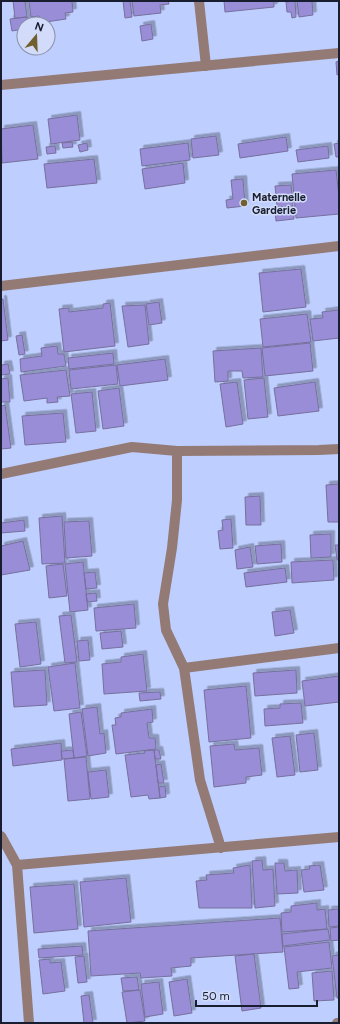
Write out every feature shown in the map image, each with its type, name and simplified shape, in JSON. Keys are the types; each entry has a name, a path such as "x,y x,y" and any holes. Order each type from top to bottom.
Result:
{"street":[{"path":"199,1 206,66"},
{"path":"1,85 339,53"},
{"path":"1,286 339,246"},
{"path":"1,474 132,447 177,451 339,449"},
{"path":"177,451 177,500 172,548 163,604 166,630 184,668 200,780 222,848"},
{"path":"184,668 339,648"},
{"path":"1,836 17,865 29,1023"},
{"path":"17,865 339,837"}],"building":[{"path":"13,1 25,1 27,16 16,16 15,18"},
{"path":"29,1 72,1 73,12 65,13 66,19 56,20 56,16 31,16"},
{"path":"123,1 130,1 132,17 125,18"},
{"path":"132,1 168,1 169,4 160,5 161,13 134,16"},
{"path":"224,1 274,1 274,7 225,12"},
{"path":"295,1 296,17 292,18 291,12 287,12 286,2"},
{"path":"297,1 312,1 313,15 299,17"},
{"path":"16,18 16,30 12,31 10,19"},
{"path":"151,24 153,39 142,41 140,26"},
{"path":"339,61 339,74 337,75 336,62"},
{"path":"77,115 80,140 51,144 48,119"},
{"path":"33,125 38,159 2,163 1,129"},
{"path":"216,136 219,155 193,158 191,139"},
{"path":"286,137 288,151 240,158 238,144"},
{"path":"72,142 73,147 63,148 62,143"},
{"path":"87,143 88,150 80,152 78,145"},
{"path":"188,143 190,160 142,166 140,149"},
{"path":"339,143 339,157 336,157 334,144"},
{"path":"55,146 56,153 47,154 46,147"},
{"path":"328,146 329,158 298,162 296,150"},
{"path":"94,159 97,183 47,188 44,164"},
{"path":"183,163 185,183 145,189 142,169"},
{"path":"336,170 339,196 339,214 296,218 292,174"},
{"path":"243,179 245,206 227,208 226,200 233,199 231,180"},
{"path":"291,185 293,206 277,207 275,186"},
{"path":"293,209 294,219 276,221 275,211"},
{"path":"301,269 306,307 263,312 259,273"},
{"path":"1,299 3,299 8,340 1,341"},
{"path":"159,302 162,323 149,325 146,304"},
{"path":"110,303 115,346 64,352 59,309 69,308 69,312 103,308 103,304"},
{"path":"145,305 149,344 128,347 122,306"},
{"path":"339,310 339,338 313,341 310,319 323,318 322,312"},
{"path":"307,314 311,342 263,347 260,319"},
{"path":"22,335 25,354 19,355 16,336"},
{"path":"310,343 313,371 265,376 262,348"},
{"path":"57,346 58,354 64,354 66,366 21,372 20,359 42,356 41,348"},
{"path":"261,348 263,377 243,378 242,371 228,371 228,381 215,382 213,351"},
{"path":"113,353 114,364 69,369 68,358"},
{"path":"165,359 168,380 120,386 117,365"},
{"path":"8,364 10,374 1,375 1,365"},
{"path":"116,365 118,384 71,389 69,370"},
{"path":"66,370 70,396 57,397 58,402 47,403 47,398 24,401 20,375"},
{"path":"8,378 10,402 1,402 1,379"},
{"path":"264,378 268,417 248,419 244,380"},
{"path":"237,382 243,424 226,427 220,384"},
{"path":"315,382 319,411 278,416 274,388"},
{"path":"119,388 124,426 103,429 98,391"},
{"path":"92,392 96,431 76,433 71,394"},
{"path":"5,405 11,448 1,449 1,406"},
{"path":"63,413 66,442 25,445 22,416"},
{"path":"339,484 339,522 328,522 326,485"},
{"path":"260,496 261,525 246,525 245,497"},
{"path":"62,516 65,563 42,564 39,518"},
{"path":"231,519 233,548 220,549 218,531 223,530 222,520"},
{"path":"24,520 25,531 1,533 1,523"},
{"path":"89,521 92,556 66,558 64,522"},
{"path":"331,534 331,557 311,558 310,535"},
{"path":"23,541 30,570 1,575 1,546"},
{"path":"281,544 282,562 257,564 255,546"},
{"path":"335,545 339,545 339,560 337,560"},
{"path":"250,547 253,567 237,569 235,550"},
{"path":"333,560 334,580 292,583 291,562"},
{"path":"83,562 88,610 70,612 65,564"},
{"path":"63,564 67,596 49,598 46,566"},
{"path":"285,568 287,582 246,587 244,573"},
{"path":"95,572 97,588 86,589 84,573"},
{"path":"96,593 97,601 87,602 86,594"},
{"path":"134,604 136,628 96,631 94,608"},
{"path":"290,610 294,633 275,636 272,612"},
{"path":"71,615 77,662 65,663 59,616"},
{"path":"36,622 41,664 20,667 15,624"},
{"path":"121,631 123,647 102,649 100,633"},
{"path":"88,640 90,660 79,661 77,641"},
{"path":"143,654 147,691 104,694 102,664 121,662 121,657"},
{"path":"75,663 80,708 54,711 48,667"},
{"path":"45,670 47,705 14,707 11,672"},
{"path":"296,670 297,693 255,696 253,673"},
{"path":"339,676 339,702 305,706 302,681"},
{"path":"246,686 251,738 209,742 204,690"},
{"path":"160,692 161,699 140,701 139,693"},
{"path":"301,703 303,723 265,726 264,709 280,708 280,704"},
{"path":"97,707 100,734 104,733 106,753 88,756 82,709"},
{"path":"152,709 153,722 147,723 149,738 155,738 156,749 116,754 112,725 116,725 115,718 121,717 121,713"},
{"path":"81,712 87,756 74,758 69,714"},
{"path":"314,733 318,770 300,772 296,735"},
{"path":"290,736 295,775 277,777 272,738"},
{"path":"61,743 62,760 13,766 11,749"},
{"path":"234,744 235,750 259,748 262,775 246,777 246,783 214,787 210,746"},
{"path":"73,750 74,758 62,759 61,751"},
{"path":"154,750 159,750 161,759 155,759"},
{"path":"154,750 160,798 149,799 148,795 131,797 125,755 145,753 144,751"},
{"path":"86,757 90,799 68,801 64,759"},
{"path":"161,764 164,783 158,783 156,765"},
{"path":"106,770 109,797 91,799 88,772"},
{"path":"165,786 166,797 160,798 159,787"},
{"path":"262,860 263,870 273,869 275,906 255,908 252,861"},
{"path":"275,863 284,863 285,871 297,870 298,893 277,894"},
{"path":"250,865 252,908 199,908 196,881 207,880 206,875 234,873 233,868"},
{"path":"320,865 324,890 304,892 301,870 310,869 309,866"},
{"path":"126,878 131,922 84,927 80,882"},
{"path":"74,884 78,929 34,933 30,887"},
{"path":"317,903 317,910 325,909 327,929 282,932 281,913 291,912 291,906"},
{"path":"339,909 339,926 329,927 328,910"},
{"path":"280,918 283,952 191,958 191,966 171,968 172,976 141,978 140,973 91,976 88,931"},
{"path":"339,927 339,940 331,941 330,928"},
{"path":"328,929 330,940 283,946 282,934"},
{"path":"329,942 332,968 297,972 299,988 289,989 284,947"},
{"path":"82,946 83,955 39,958 38,949"},
{"path":"254,954 261,1008 242,1011 235,956"},
{"path":"339,955 339,998 337,998 332,956"},
{"path":"84,956 87,982 78,983 75,957"},
{"path":"50,959 50,963 61,962 65,991 43,994 39,960"},
{"path":"332,971 334,1000 314,1001 312,973"},
{"path":"137,977 139,990 123,991 121,978"},
{"path":"187,979 192,1013 174,1016 169,982"},
{"path":"159,982 163,1014 145,1017 141,984"},
{"path":"140,990 145,1021 127,1023 122,992"},
{"path":"89,995 93,1023 84,1023 81,996"}],"place":[{"name":"Maternelle Garderie","path":"244,203"}]}
